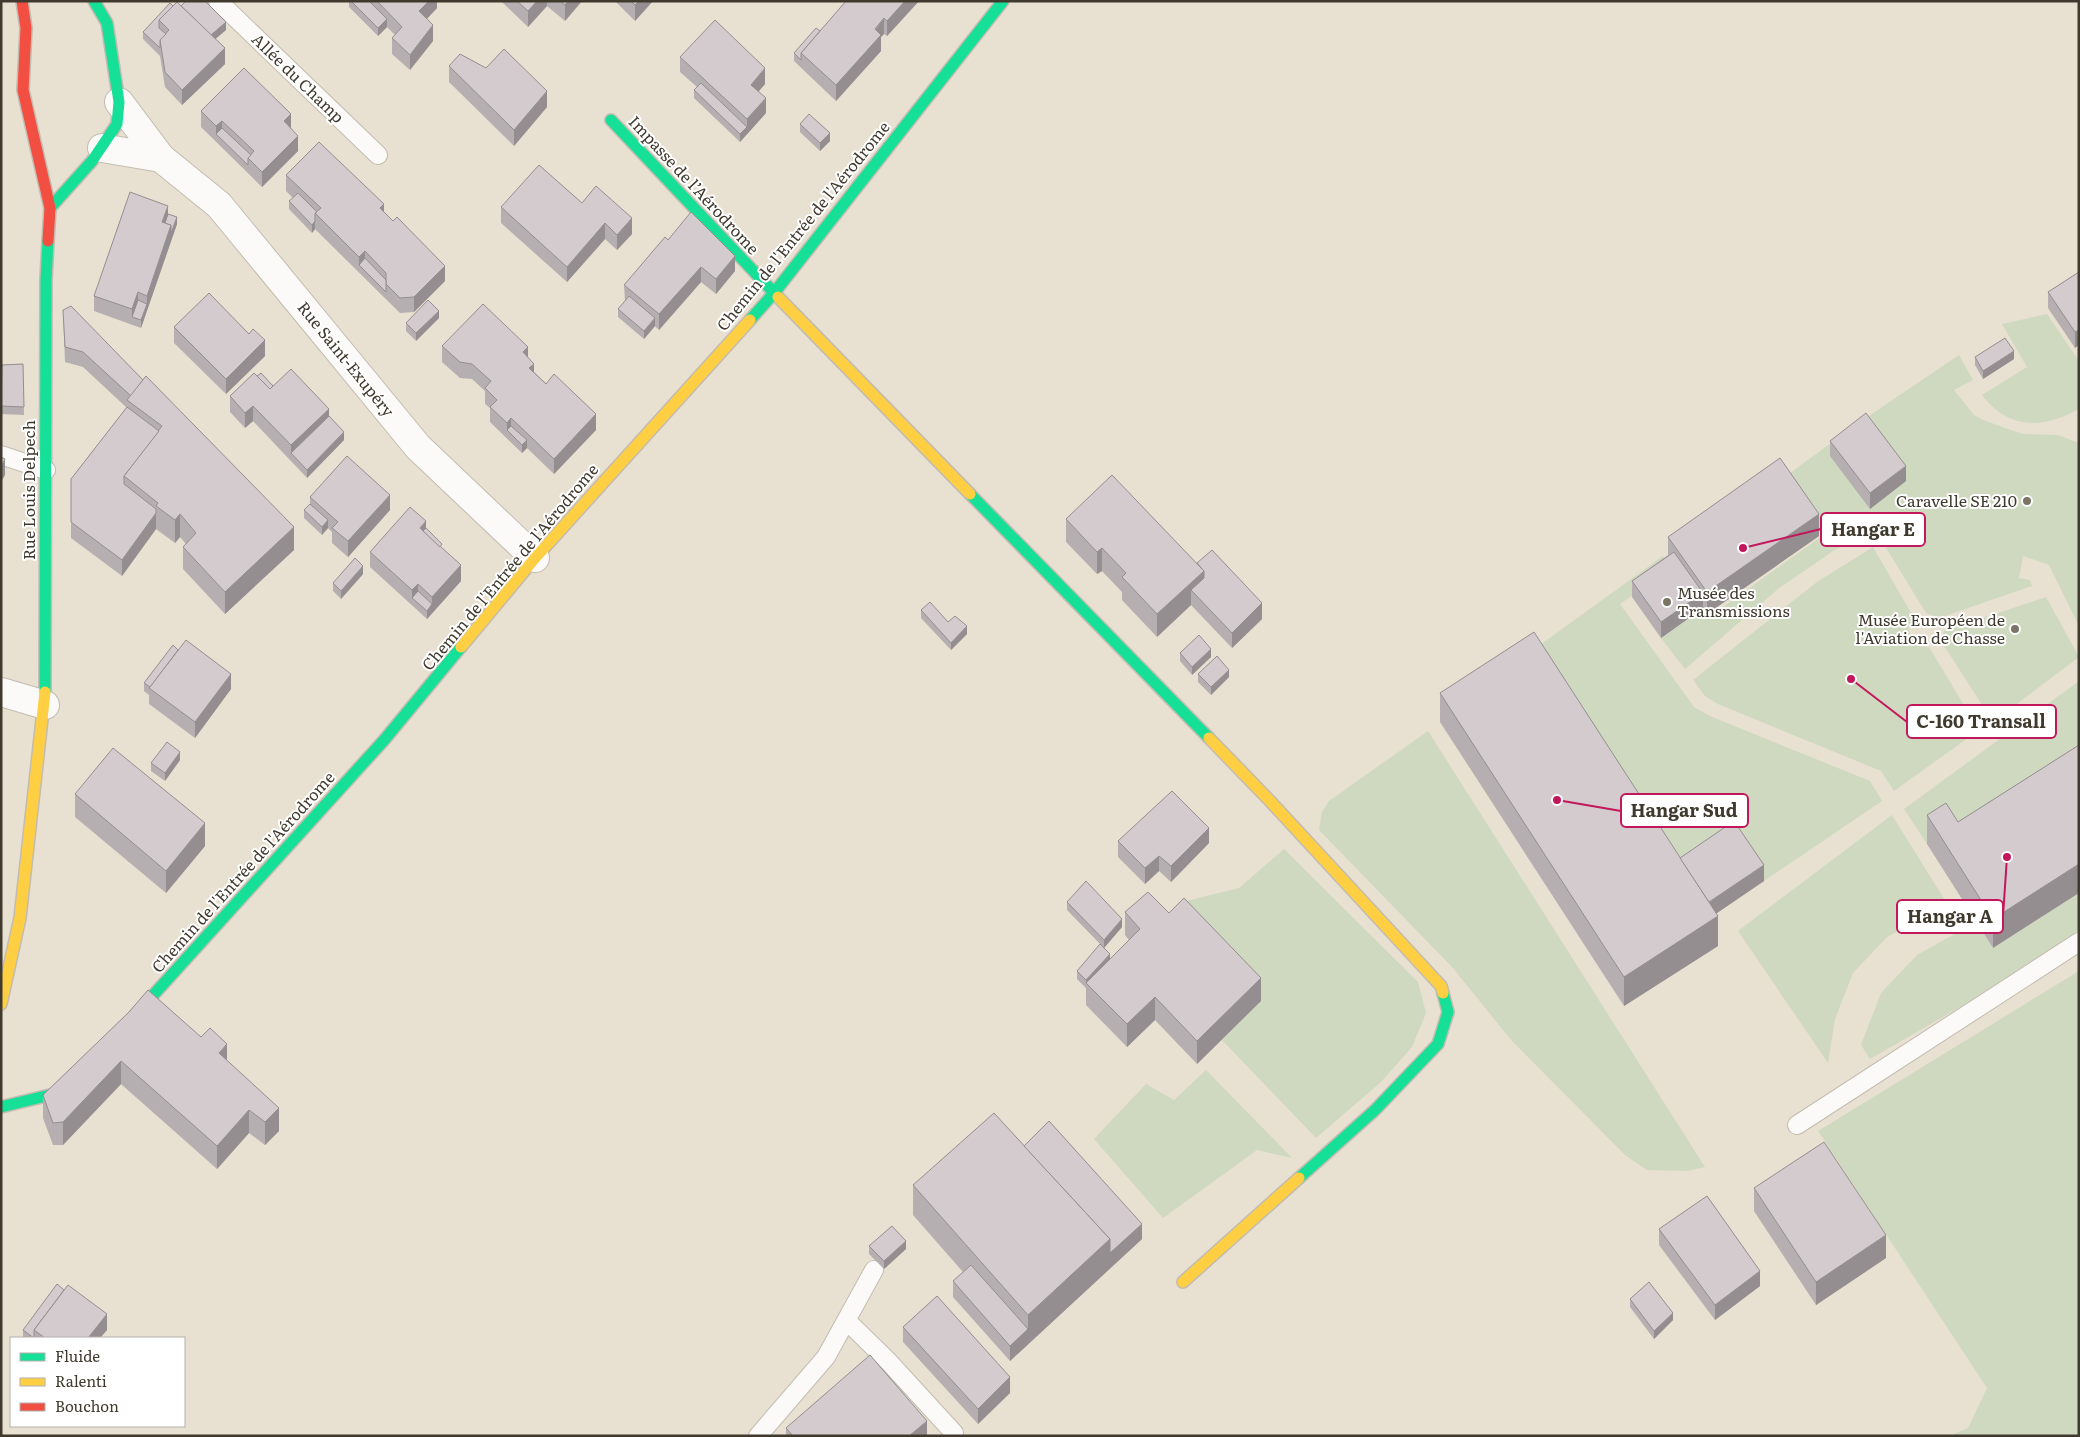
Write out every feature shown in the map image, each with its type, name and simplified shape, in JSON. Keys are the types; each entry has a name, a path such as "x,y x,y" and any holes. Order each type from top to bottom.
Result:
{"street":[{"path":"22,1 26,28"},
{"path":"50,208 97,154 117,124 119,102 107,23 94,1"},
{"name":"Chemin de l'Entrée de l'Aérodrome","path":"117,1033 137,1014 385,739 535,558 774,293 1002,2"},
{"path":"26,28 34,10"},
{"name":"Rue Louis Delpech","path":"1,1004 20,918 45,705 46,280 50,208 23,90 26,28"},
{"name":"Rue Saint-Exupéry","path":"119,102 161,158 219,205 418,447 535,558"},
{"name":"Impasse de l’Aérodrome","path":"611,120 774,293 1270,801 1441,986 1448,1012 1438,1044 1375,1110 1183,1282"},
{"path":"36,142 48,157"},
{"path":"69,169 97,154 161,158"},
{"path":"1,692 45,705"},
{"path":"1,1107 54,1094 78,1071"}],"lane":[{"name":"Allée du Champ","path":"218,1 378,155"},
{"path":"1,455 46,470"},
{"path":"1798,1126 2079,942"},
{"path":"758,1436 826,1357 874,1270"},
{"path":"847,1322 889,1362 954,1433"}],"green space":[{"path":"2047,314 2079,361 2079,409 2066,416 2052,420 2040,423 2027,423 2003,415 1982,395 2027,367 2002,324"},
{"path":"1959,355 1973,380 1954,390 1974,415 2022,434 2058,435 2079,443 2079,626 2049,565 2023,556 2019,578 2030,580 2032,586 1939,618 1926,613 1875,530 1833,551 1778,589 1685,669 1661,638 1703,608 1709,617 1822,536 1782,479 1854,426"},
{"path":"1873,547 1914,618 1909,627 1912,639 1920,646 1929,647 1979,730 1894,791 1881,771 1718,704 1705,696 1693,680 1817,582"},
{"path":"1663,556 1671,568 1620,604 1694,707 1710,716 1870,781 1882,801 1764,881 1734,837 1674,878 1472,694"},
{"path":"2046,597 2079,657 1993,722 1941,641 1944,631"},
{"path":"2079,681 2079,774 1946,832 1927,844 1904,809"},
{"path":"1428,731 1705,1167 1688,1171 1647,1170 1625,1155 1512,1041 1452,967 1319,830 1322,812 1329,801"},
{"path":"1892,815 1946,902 1886,938 1853,973 1835,1019 1828,1063 1738,931"},
{"path":"1284,849 1418,982 1426,1013 1412,1047 1381,1082 1316,1138 1222,1040 1261,1001 1184,921 1178,903 1239,888"},
{"path":"2079,893 2079,930 1962,1006 1870,1059 1861,1045 1881,993 1917,955 1976,922 1993,948"},
{"path":"2079,971 2079,1436 1950,1436 1968,1428 1987,1388 1818,1131"},
{"path":"1206,1070 1292,1158 1257,1150 1163,1218 1094,1139 1146,1084 1174,1100"}],"building":[{"path":"186,1 205,1 226,22 211,35 181,6"},
{"path":"351,1 369,1 387,19 378,28"},
{"path":"377,1 429,1 419,11 433,25 410,55 392,38 402,27"},
{"path":"517,1 537,1 528,11"},
{"path":"560,1 568,1 565,5"},
{"path":"631,1 639,1 635,5"},
{"path":"846,1 905,1 887,21 884,18 875,29 881,35 836,85 801,53"},
{"path":"177,2 225,48 182,90 165,72 160,40 169,30 159,20"},
{"path":"170,3 173,6 159,20 159,28 166,34 160,40 160,48 143,32"},
{"path":"715,20 765,68 751,85 766,98 747,119 680,57"},
{"path":"816,28 820,31 801,53 801,60 794,53"},
{"path":"504,49 547,91 514,130 449,66 460,54 486,68"},
{"path":"244,68 291,114 284,121 298,136 262,172 248,158 254,151 222,121 216,126 201,111"},
{"path":"701,83 747,127 740,134 694,90"},
{"path":"809,114 830,133 820,143 800,124"},
{"path":"222,128 251,155 248,158 248,165 216,134"},
{"path":"319,142 384,204 380,208 393,221 397,217 445,266 414,297 400,298 386,284 386,273 365,251 359,257 315,213 321,208 286,175"},
{"path":"539,165 582,203 596,186 632,218 617,235 605,223 567,267 501,207"},
{"path":"130,192 168,206 162,222 171,225 147,296 138,292 132,309 94,296"},
{"path":"298,193 317,212 315,213 315,221 312,225 289,201"},
{"path":"691,212 735,256 716,279 701,267 659,314 624,285 665,237 668,240"},
{"path":"168,214 177,217 171,233 171,225 165,223"},
{"path":"365,258 386,280 386,292 359,265"},
{"path":"2079,272 2079,330 2075,332 2048,292"},
{"path":"209,293 249,334 253,329 265,340 226,379 174,327"},
{"path":"629,296 655,318 644,331 618,309"},
{"path":"138,300 147,304 141,320 132,317"},
{"path":"428,300 439,311 416,333 406,323"},
{"path":"483,304 528,347 523,352 534,364 529,368 546,384 554,374 596,414 554,459 511,418 507,423 490,407 497,400 485,388 491,381 472,364 460,362 442,346"},
{"path":"71,306 143,380 131,396 83,352 65,347 63,310"},
{"path":"2005,338 2014,351 1983,371 1975,357"},
{"path":"23,364 24,407 1,406 2,365"},
{"path":"291,369 329,409 291,445 253,406 245,413 230,396 254,373 270,389"},
{"path":"261,373 273,386 270,389 257,376"},
{"path":"146,376 294,527 225,592 183,547 196,533 180,514 175,520 156,506 158,503 124,476 162,426 127,400"},
{"path":"127,407 159,431 124,476 124,484 156,509 156,513 122,560 71,522 71,479"},
{"path":"1866,413 1906,466 1870,493 1830,441"},
{"path":"329,416 344,432 307,470 291,453"},
{"path":"511,426 527,440 522,445 507,430"},
{"path":"347,456 390,495 348,541 332,528 338,522 310,497"},
{"path":"1,457 5,459 1,467"},
{"path":"1780,458 1819,514 1707,592 1668,537"},
{"path":"1112,475 1204,571 1157,614 1122,577 1126,573 1102,548 1097,552 1066,519"},
{"path":"310,504 328,520 322,527 304,510"},
{"path":"410,507 426,521 420,528 461,565 432,597 418,584 412,590 370,552"},
{"path":"426,528 442,544 440,547 423,531"},
{"path":"1212,550 1262,603 1232,633 1191,590 1204,578 1204,571 1197,563"},
{"name":"Musée des Transmissions","path":"1674,552 1703,593 1661,622 1632,581"},
{"path":"355,558 363,566 341,591 333,583"},
{"path":"418,591 432,604 427,611 412,598"},
{"path":"930,602 948,622 955,616 967,626 951,643 921,610"},
{"path":"1534,632 1718,916 1624,977 1440,693"},
{"path":"1199,635 1211,649 1192,667 1180,653"},
{"path":"186,640 231,674 195,722 149,688"},
{"path":"173,645 178,650 150,687 144,683"},
{"path":"1217,656 1229,670 1211,687 1198,674"},
{"path":"167,742 180,752 165,773 151,763"},
{"path":"2079,745 2079,864 1993,919 1927,815 1946,803 1958,822"},
{"path":"113,748 205,823 166,871 75,794"},
{"path":"1172,791 1209,828 1171,866 1159,856 1145,868 1118,841"},
{"path":"1734,821 1764,865 1709,902 1680,858"},
{"path":"1086,881 1122,919 1104,940 1067,902"},
{"path":"1148,892 1169,913 1184,898 1261,978 1197,1041 1155,997 1127,1024 1086,983 1140,929 1125,912"},
{"path":"1100,944 1110,954 1086,980 1077,971"},
{"path":"148,990 201,1037 210,1028 227,1044 219,1053 279,1108 265,1122 249,1110 217,1146 121,1061 63,1122 53,1123 43,1095 129,1012"},
{"path":"994,1113 1110,1239 1028,1315 913,1185"},
{"path":"1049,1121 1142,1224 1110,1253 1110,1239 1024,1146"},
{"path":"1824,1142 1886,1235 1816,1282 1754,1188"},
{"path":"1707,1196 1760,1271 1715,1305 1659,1229"},
{"path":"892,1226 906,1241 884,1261 869,1246"},
{"path":"971,1265 1028,1329 1010,1346 953,1281"},
{"path":"1649,1282 1673,1313 1654,1331 1630,1299"},
{"path":"57,1284 64,1290 34,1330 34,1337 23,1330"},
{"path":"68,1285 107,1314 89,1337 44,1337 34,1330"},
{"path":"937,1296 1010,1377 978,1409 903,1327"},
{"path":"870,1355 927,1421 909,1436 793,1436 786,1428"}],"traffic: fast":[{"path":"50,208 92,161 117,124 119,102 107,23 94,1"},
{"path":"750,320 774,293 1003,1"},
{"path":"611,120 778,297"},
{"path":"45,692 46,280 48,241"},
{"path":"970,494 1209,738"},
{"path":"128,1023 385,739 461,647"},
{"path":"1299,1178 1375,1110 1438,1044 1448,1012 1443,993"},
{"path":"1,1107 54,1094 72,1077"}],"traffic: slow":[{"path":"778,297 970,494"},
{"path":"461,647 535,558 750,320"},
{"path":"1,1004 20,918 45,692"},
{"path":"1209,738 1270,801 1441,986 1443,993"},
{"path":"1183,1282 1299,1178"}],"traffic: jam":[{"path":"22,1 26,28 23,90 50,208 48,241"}],"place":[{"name":"Caravelle SE 210","path":"2027,501"},
{"name":"Hangar E","path":"1743,548"},
{"name":"Musée des Transmissions","path":"1667,602"},
{"name":"Musée Européen de l'Aviation de Chasse","path":"2015,629"},
{"name":"C-160 Transall","path":"1851,679"},
{"name":"Hangar Sud","path":"1557,800"},
{"name":"Hangar A","path":"2007,857"}]}
